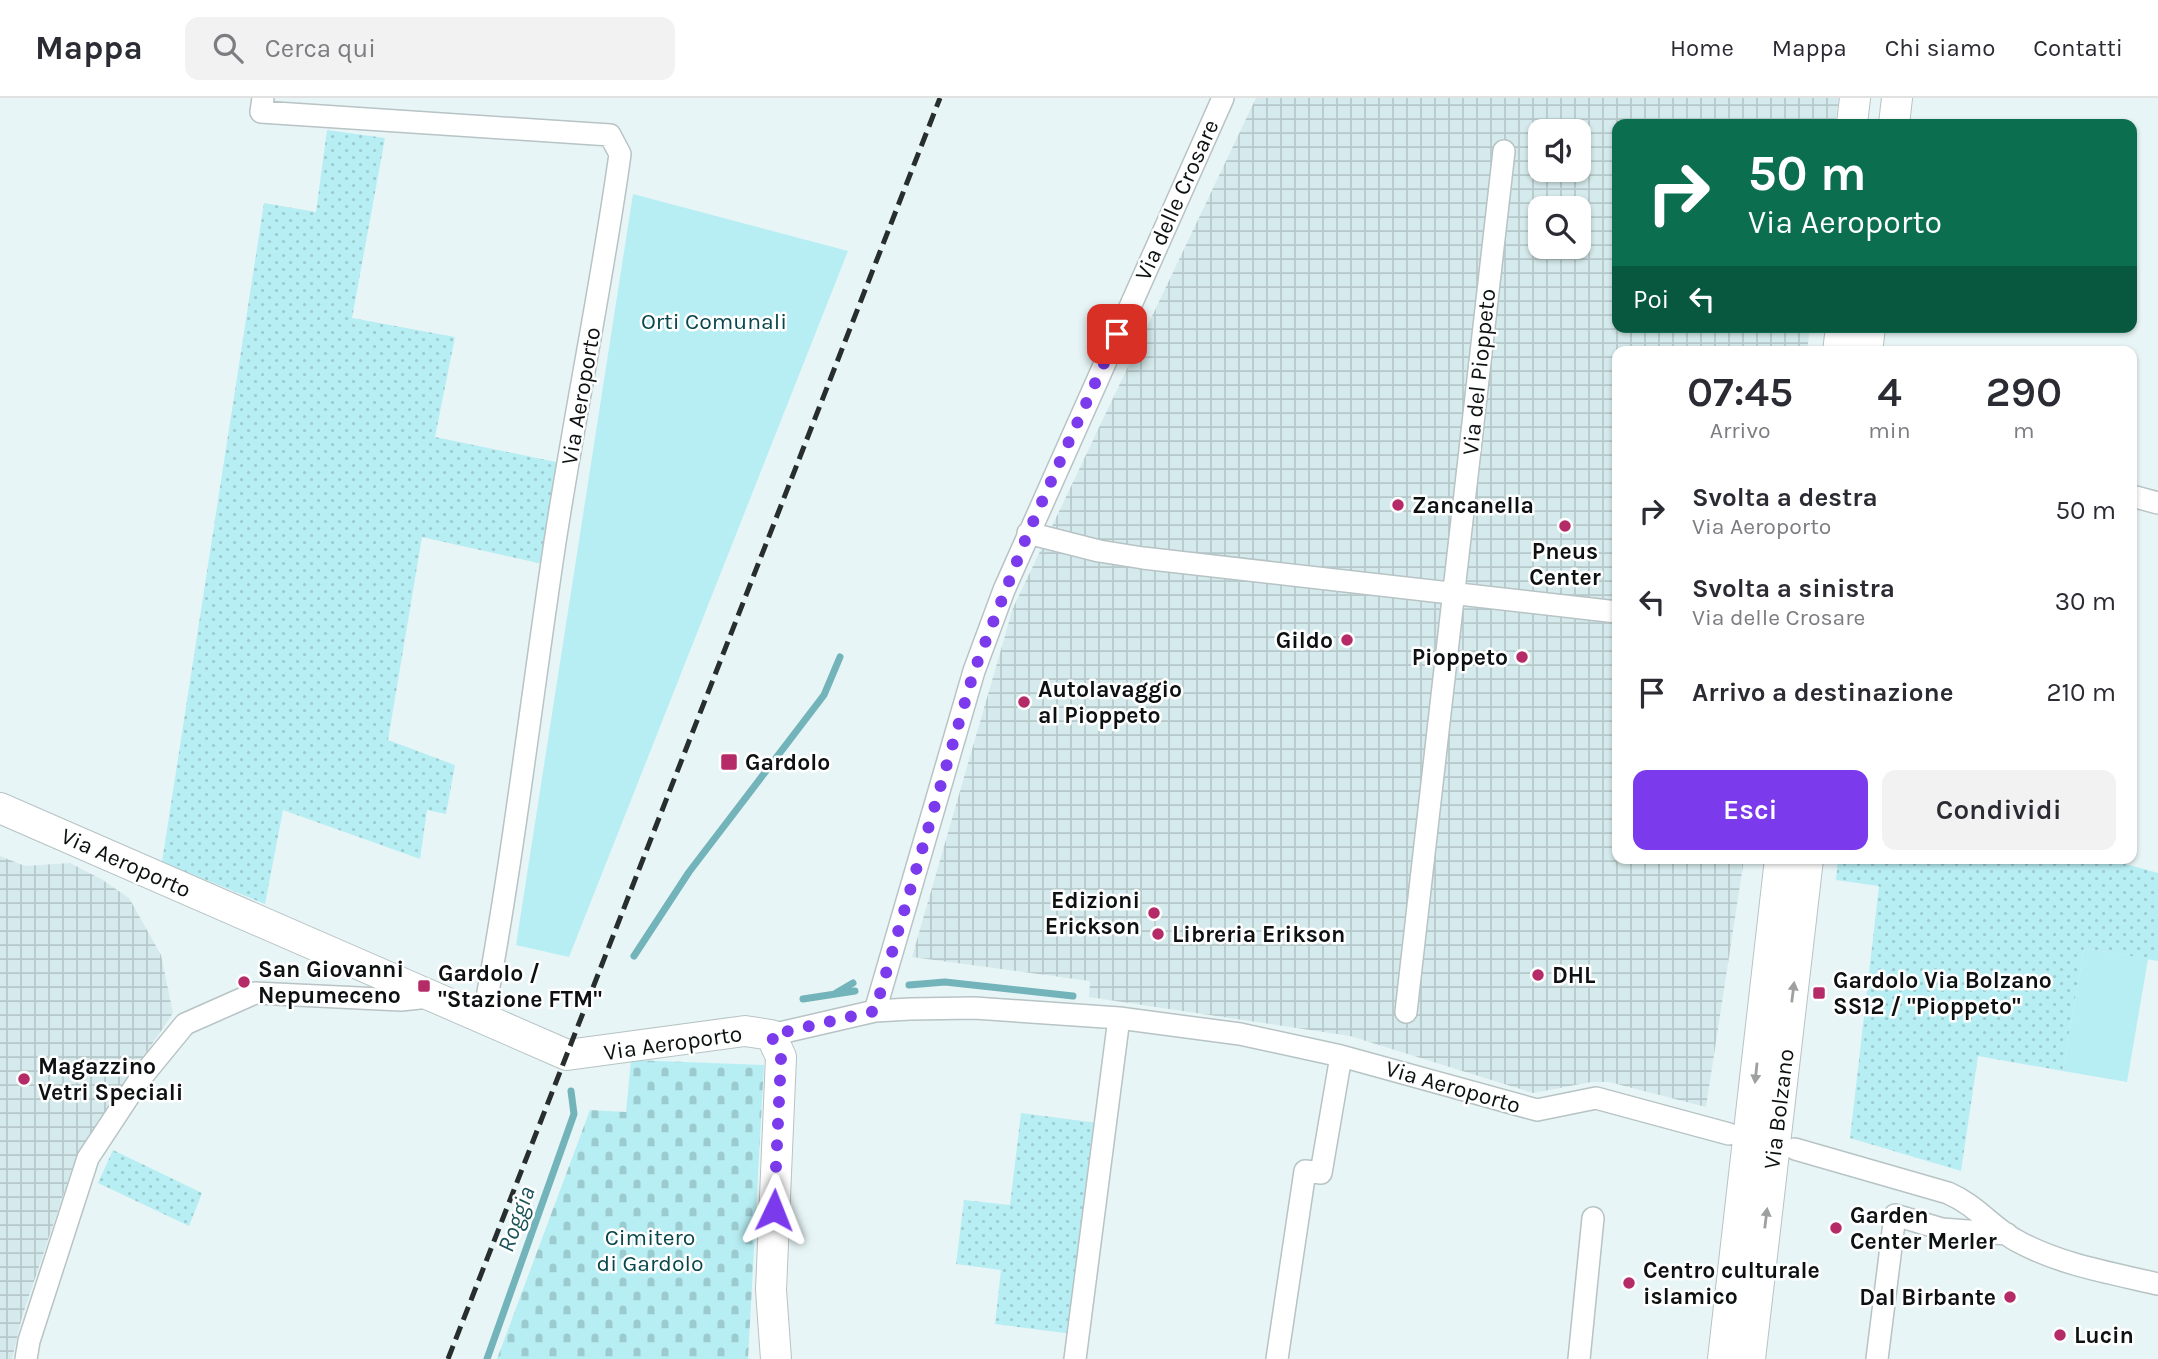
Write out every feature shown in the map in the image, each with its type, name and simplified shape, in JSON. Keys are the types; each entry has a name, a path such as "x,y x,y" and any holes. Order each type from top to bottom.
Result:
{"main road":[{"path":"1853,119 1855,98"},
{"path":"1866,119 1868,98"},
{"path":"1895,119 1897,98"},
{"name":"Via Aeroporto","path":"0,808 567,1055 746,1031 771,1035"},
{"name":"Via Bolzano","path":"1723,1359 1779,864"},
{"name":"Via Bolzano","path":"1749,1359 1807,864"},
{"path":"771,1035 781,1058 771,1290 776,1359"}],"street":[{"name":"Via Aeroporto","path":"263,98 261,112 610,135 620,154 602,283 556,538 496,945 482,1019"},
{"name":"Via delle Crosare","path":"875,1011 974,671 1028,533 1223,98"},
{"name":"Via del Pioppeto","path":"1406,1012 1504,151"},
{"path":"2137,497 2158,503"},
{"path":"1028,533 1099,551 1143,558 1612,611"},
{"path":"26,1359 29,1341 88,1158 140,1079 185,1024 255,993 401,1000 431,997"},
{"name":"Via Aeroporto","path":"771,1035 875,1011 974,1008 1119,1018 1240,1034 1341,1056 1537,1110 1596,1098 1729,1134"},
{"path":"1075,1359 1119,1018"},
{"path":"1277,1359 1305,1171 1321,1173 1341,1056"},
{"path":"1795,1149 1948,1193 1966,1201 2007,1234 2055,1259 2158,1284"},
{"path":"1877,1359 1895,1214 1942,1229 2007,1234"},
{"path":"1579,1359 1593,1218"}],"shaded area":[{"path":"1256,98 1839,98 1836,119 1612,119 1612,333 1809,333 1808,346 1612,346 1612,864 1743,864 1706,1107 1609,1082 1591,1082 1533,1093 1350,1036 1089,997 1090,981 912,957 1013,608"},
{"path":"0,856 25,866 70,863 129,898 161,955 173,1013 76,1157 22,1317 12,1359 0,1359"}],"green space":[{"path":"327,130 385,138 352,318 455,337 435,437 561,463 543,564 422,537 388,740 455,765 446,814 427,810 420,859 283,810 265,904 162,862 264,203 316,212"},
{"name":"Orti Comunali","path":"633,194 848,251 569,957 516,945"},
{"path":"1838,864 2126,864 2158,873 2158,961 2084,948 2063,1071 1978,1056 1961,1171 1850,1138 1879,886 1836,880"},
{"path":"2084,948 2148,959 2127,1082 2063,1071"},
{"name":"Cimitero di Gardolo","path":"631,1060 764,1065 748,1359 497,1359 590,1110 626,1112"},
{"path":"1021,1113 1098,1123 1072,1334 995,1324 1001,1270 956,1264 964,1200 1010,1205"},
{"path":"113,1150 202,1193 189,1226 98,1183"}],"waterway":[{"path":"634,956 689,872 824,695 840,657"},
{"name":"Roggia","path":"909,985 945,982 1073,996"},
{"path":"836,993 853,983"},
{"name":"Roggia","path":"803,999 855,991"},
{"name":"Roggia","path":"487,1359 574,1114 571,1091"}],"railway":[{"path":"448,1359 940,98"}],"place":[{"name":"Zancanella","path":"1398,505"},
{"name":"Pneus Center","path":"1565,526"},
{"name":"Gildo","path":"1347,640"},
{"name":"Pioppeto","path":"1522,657"},
{"name":"Autolavaggio al Pioppeto","path":"1024,702"},
{"name":"Gardolo","path":"729,762"},
{"name":"Edizioni Erickson","path":"1154,913"},
{"name":"Libreria Erikson","path":"1158,934"},
{"name":"DHL","path":"1538,975"},
{"name":"San Giovanni Nepumeceno","path":"244,982"},
{"name":"Gardolo / \"Stazione FTM\"","path":"424,986"},
{"name":"Gardolo Via Bolzano SS12 / \"Pioppeto\"","path":"1819,993"},
{"name":"Magazzino Vetri Speciali","path":"24,1079"},
{"name":"Garden Center Merler","path":"1836,1228"},
{"name":"Centro culturale islamico","path":"1629,1283"},
{"name":"Dal Birbante","path":"2010,1297"},
{"name":"Lucin","path":"2060,1335"}],"route":[{"path":"774,1210 781,1058 771,1035 875,1011 914,887 974,671 1028,533 1117,334"}]}
